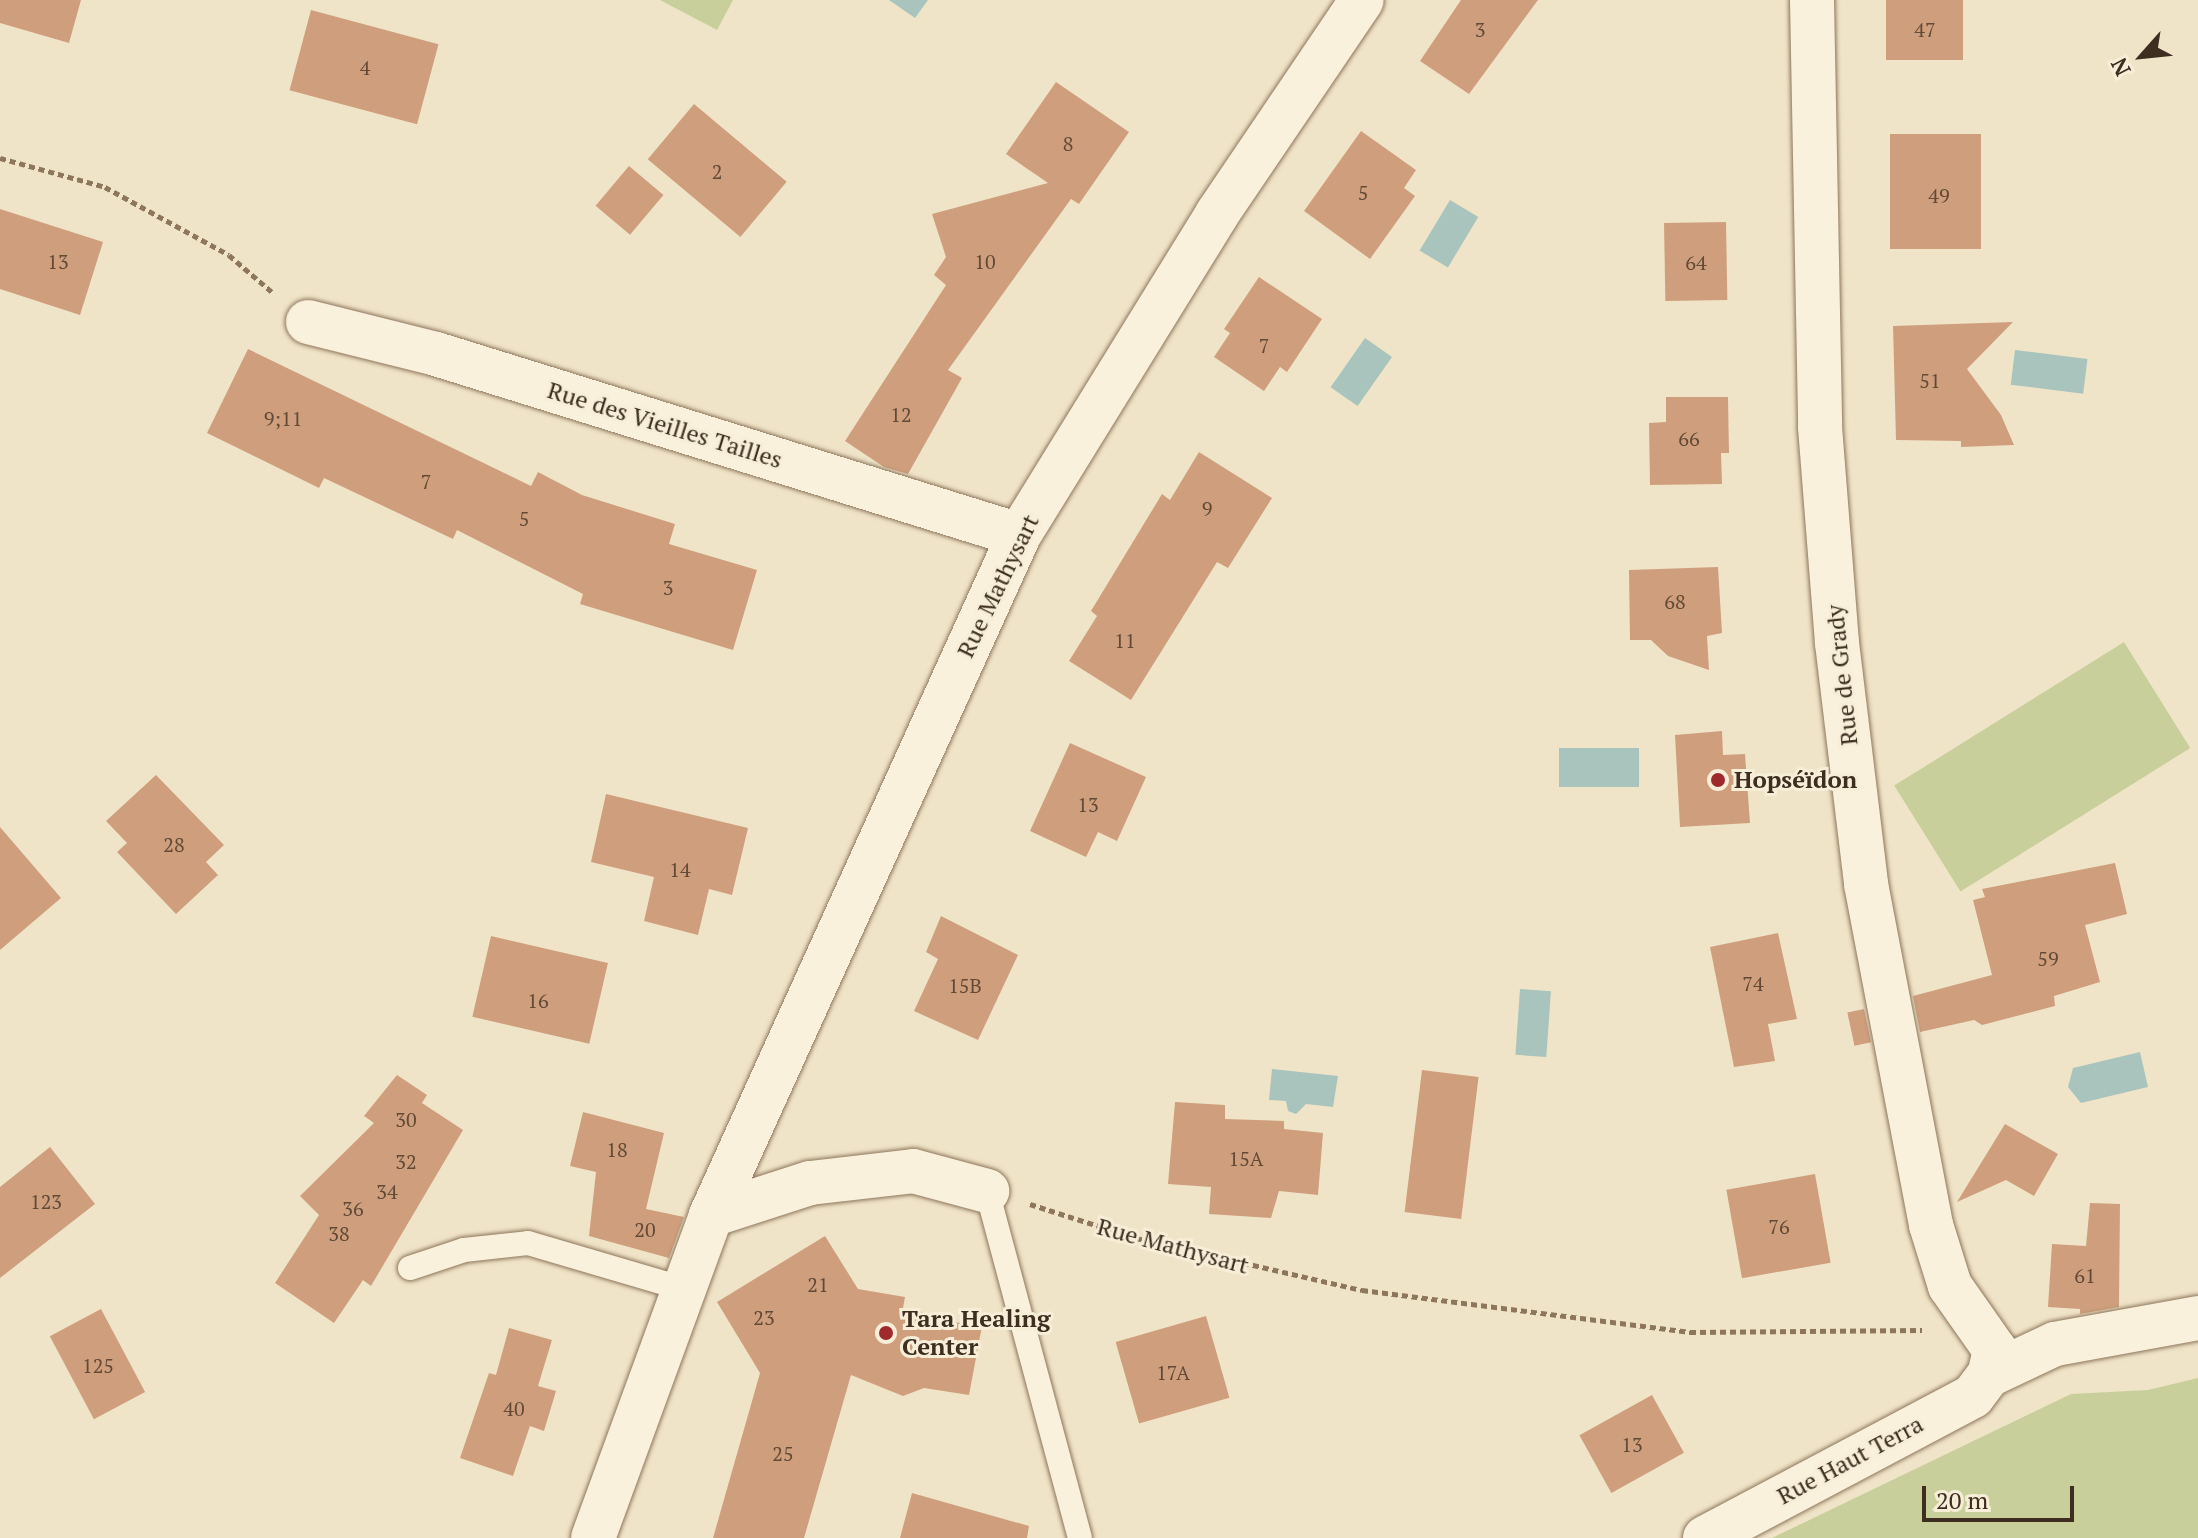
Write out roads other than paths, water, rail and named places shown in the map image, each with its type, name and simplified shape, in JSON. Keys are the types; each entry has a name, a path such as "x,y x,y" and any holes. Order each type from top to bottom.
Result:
{"street":[{"name":"Rue Mathysart","path":"593,1538 711,1215 1019,535 1217,214 1362,0"},
{"name":"Rue de Grady","path":"1812,0 1820,427 1837,643 1866,884 1931,1225 1950,1286 1995,1350 1989,1375"},
{"name":"Rue des Vieilles Tailles","path":"308,322 436,354 1019,535"},
{"path":"711,1215 810,1183 913,1171 987,1191"},
{"name":"Rue Haut Terra","path":"1705,1538 1973,1396 1989,1375 2055,1344 2198,1318"}],"lane":[{"path":"987,1191 1080,1538"},
{"path":"410,1268 464,1250 528,1243 684,1289"}],"water":[{"path":"889,0 928,0 915,18"},
{"path":"1450,200 1478,217 1448,268 1420,251"},
{"path":"1365,338 1392,357 1358,406 1331,387"},
{"path":"2015,350 2087,359 2083,394 2011,385"},
{"path":"1559,748 1639,748 1639,787 1559,787"},
{"path":"1520,989 1551,991 1546,1057 1515,1055"},
{"path":"2140,1052 2148,1087 2081,1103 2068,1087 2073,1068"},
{"path":"1272,1069 1338,1076 1333,1107 1306,1104 1296,1114 1288,1111 1286,1101 1269,1100"}],"place":[{"name":"Hopséïdon","path":"1718,780"},
{"name":"Tara Healing Center","path":"886,1333"}]}
